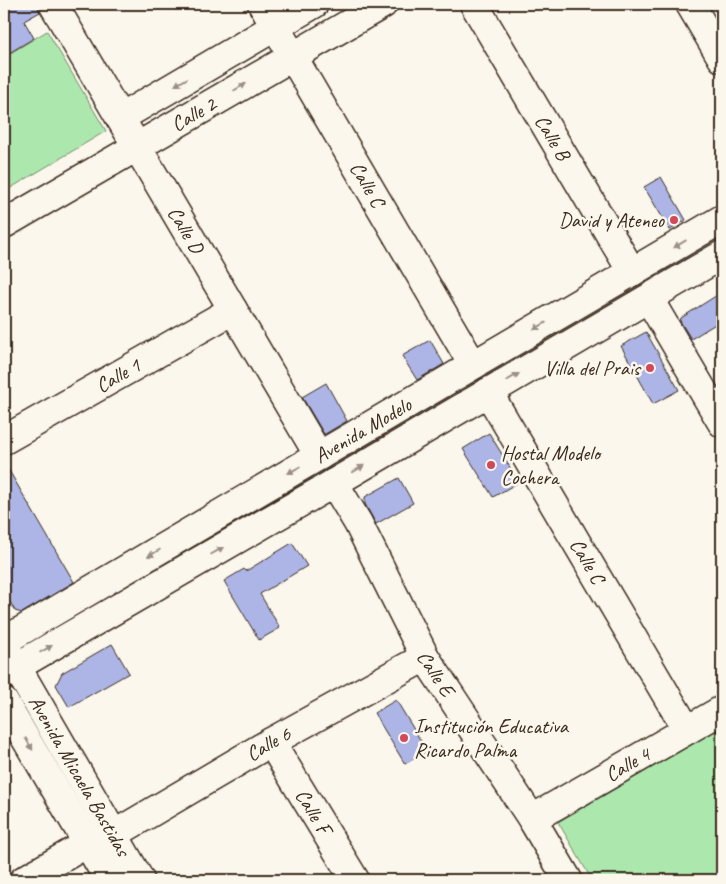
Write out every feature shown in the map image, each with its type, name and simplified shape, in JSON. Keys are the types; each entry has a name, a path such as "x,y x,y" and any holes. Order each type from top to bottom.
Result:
{"street":[{"name":"Calle D","path":"53,4 319,456"},
{"name":"Calle 2","path":"120,118 268,15 314,4"},
{"name":"Calle 2","path":"4,224 383,4"},
{"name":"Calle B","path":"474,4 632,272"},
{"path":"690,4 722,58"},
{"name":"Calle C","path":"268,15 473,365"},
{"name":"Avenida Modelo","path":"4,641 722,219"},
{"name":"Avenida Modelo","path":"8,662 334,483 722,255"},
{"path":"650,299 722,423"},
{"name":"Calle 1","path":"4,440 233,310"},
{"name":"Calle C","path":"488,392 687,730"},
{"name":"Calle E","path":"334,483 358,523 425,657 532,819 568,880"},
{"name":"Calle 6","path":"100,839 425,657"},
{"name":"Avenida Micaela Bastidas","path":"8,662 100,839 109,880"},
{"name":"Avenida Micaela Bastidas","path":"4,702 100,839 140,880"},
{"name":"Calle 4","path":"532,819 722,710"},
{"name":"Calle F","path":"271,742 355,880"},
{"path":"24,880 100,839"}],"green space":[{"path":"47,31 106,131 4,192 4,57"},
{"path":"722,727 722,880 592,880 558,822"}],"building":[{"path":"4,4 37,4 40,12 24,21 34,38 4,56"},
{"path":"661,177 686,220 670,230 644,187"},
{"path":"722,292 722,320 691,339 680,321 681,318"},
{"name":"Villa del Prais","path":"646,332 679,390 653,404 621,346"},
{"path":"430,340 444,364 417,380 402,356"},
{"path":"326,383 347,421 324,434 302,397"},
{"name":"Hostal Modelo Cochera","path":"489,433 519,482 493,497 463,449"},
{"path":"4,462 74,582 22,613 15,611 4,591"},
{"path":"399,478 413,503 376,524 365,504 365,497"},
{"path":"292,543 307,566 260,594 280,628 259,640 224,581 244,569 246,571"},
{"path":"112,644 129,673 69,707 56,685 62,673"},
{"name":"Institución Educativa Ricardo Palma","path":"396,700 427,751 405,764 374,713"}],"place":[{"name":"David y Ateneo","path":"674,220"},
{"name":"Villa del Prais","path":"650,368"},
{"name":"Hostal Modelo Cochera","path":"491,465"},
{"name":"Institución Educativa Ricardo Palma","path":"404,738"}]}
